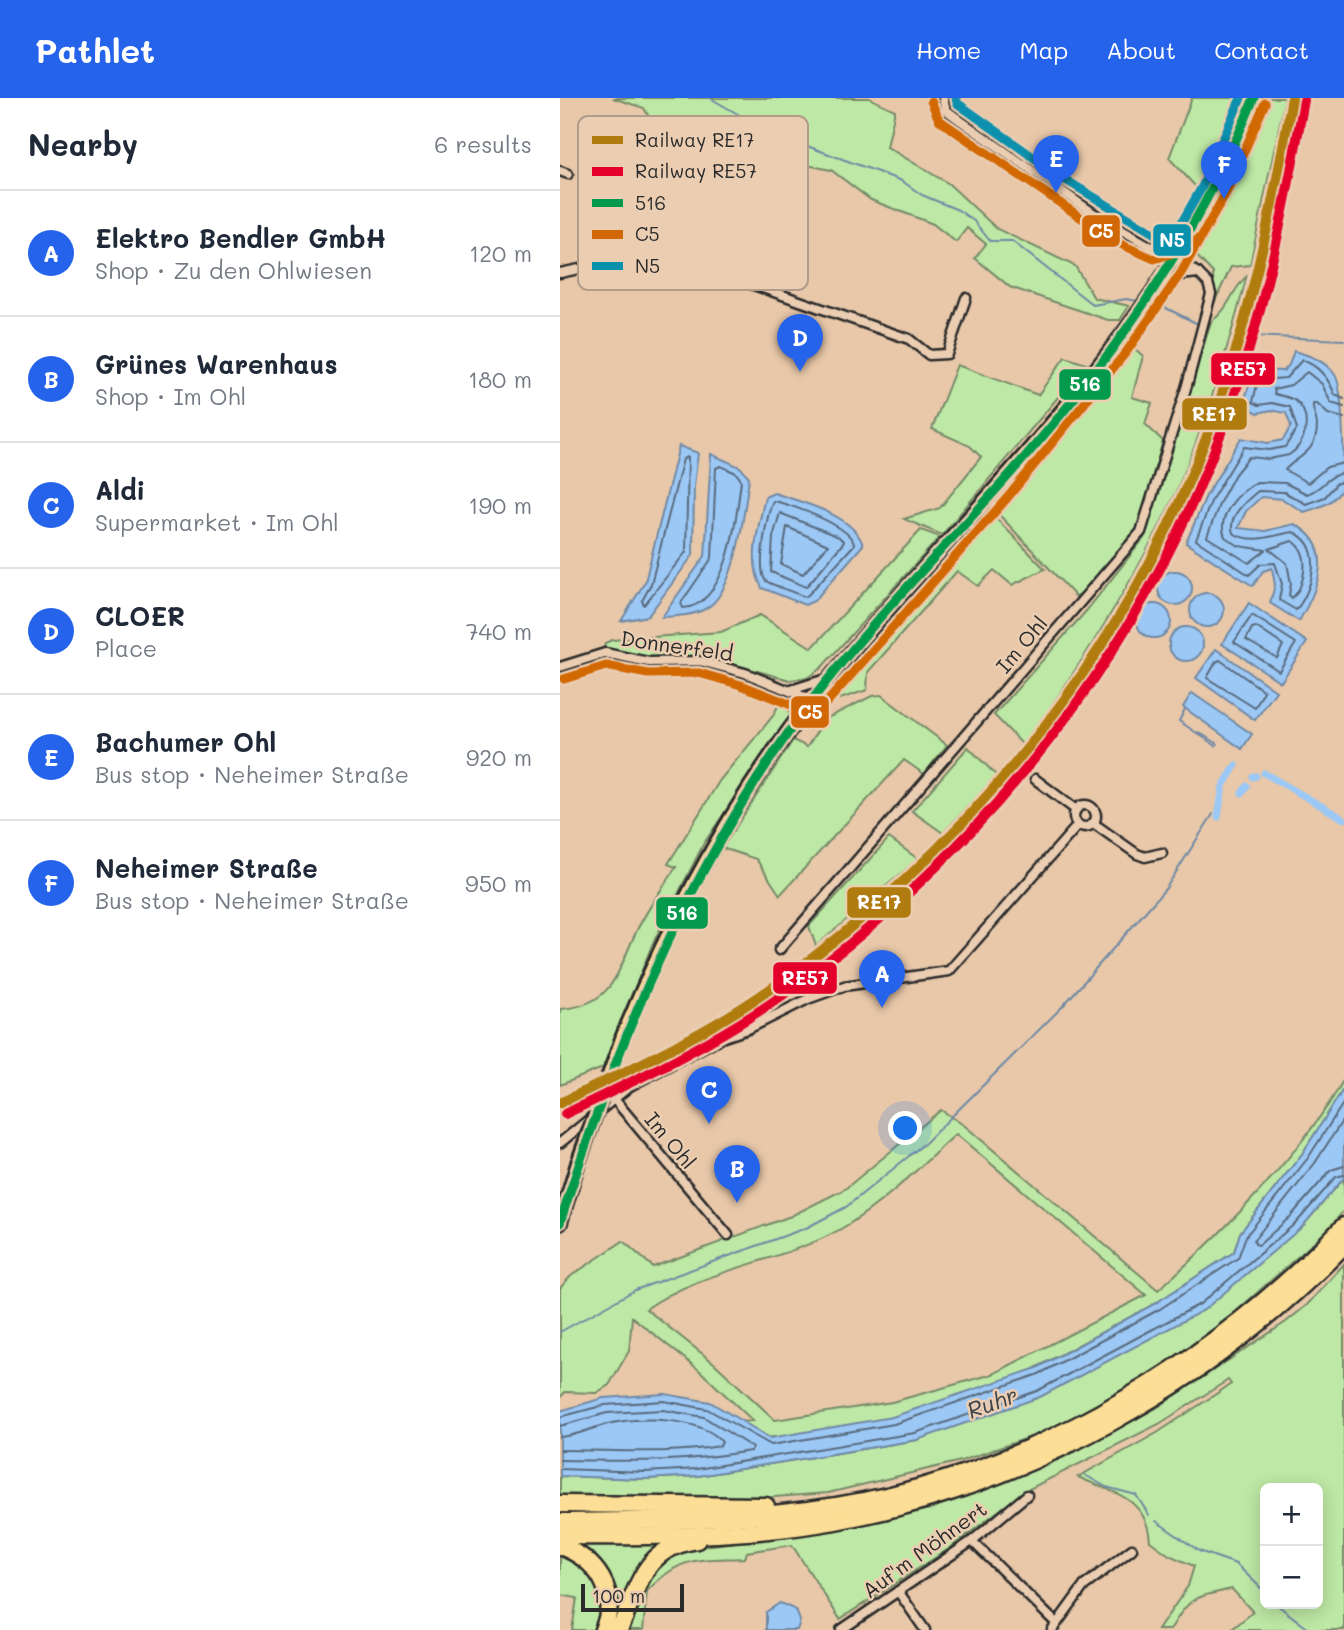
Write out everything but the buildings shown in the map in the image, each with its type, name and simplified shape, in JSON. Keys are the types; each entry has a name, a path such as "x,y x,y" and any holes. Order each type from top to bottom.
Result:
{"highway":[{"path":"560,1522 750,1517 832,1506 904,1490 1012,1454 1123,1400 1234,1327 1287,1283 1344,1226"},
{"path":"619,1630 639,1579 660,1554 684,1542 834,1521 908,1504 951,1491 1060,1448 1129,1412 1190,1374 1297,1292 1344,1245"},
{"path":"560,1504 832,1506"},
{"path":"560,1536 755,1531"},
{"path":"560,1546 583,1556 603,1579 609,1605 603,1630"}],"main road":[{"path":"560,1223 623,1036 673,920 741,801 831,676 1099,370 1156,288 1191,231 1229,159 1254,98"}],"street":[{"path":"943,98 946,110 1102,219 1198,272"},
{"path":"1154,247 1191,231"},
{"path":"560,273 578,269"},
{"path":"1156,288 1181,275 1198,272"},
{"name":"Im Ohl","path":"779,950 1141,532 1206,313 1210,288 1198,272"},
{"path":"768,290 909,339 929,355 947,354 966,298"},
{"name":"Donnerfeld","path":"560,667 605,653 649,662 701,661 745,673 812,700"},
{"path":"788,690 803,688 831,676"},
{"path":"1035,779 1076,810"},
{"path":"1081,806 1091,808 1095,816 1093,823 1084,827 1078,825 1074,820 1076,810 1081,806"},
{"path":"1093,823 1137,854 1145,857 1162,853"},
{"path":"560,1143 639,1081 721,1038 748,1029 808,999 845,986 949,971 1078,825"},
{"name":"Im Ohl","path":"614,1099 728,1236"},
{"name":"Auf'm Möhnert","path":"841,1630 972,1541 1027,1495"},
{"path":"972,1541 1054,1626 1098,1573 1132,1549"},
{"path":"898,1591 925,1630"}],"green space":[{"path":"613,98 869,98 895,110 887,147 949,184 997,229 1075,266 1094,298 1129,306 1120,320 1108,320 1010,287 975,258 986,244 967,228 956,242 933,224 871,200 831,170 808,165 808,116 649,116 644,108"},
{"path":"1192,98 1242,98 1197,188 1169,158"},
{"path":"1263,98 1285,98 1250,265 1231,267 1214,303 1213,273 1193,252"},
{"path":"1294,98 1298,98 1296,114 1263,269 1260,268"},
{"path":"1247,276 1206,414 1175,494 1142,560 1105,623 1024,746 994,715 1087,610 1144,538 1211,322 1223,311"},
{"path":"1127,342 1143,356 1132,397 1152,403 1145,424 1163,441 1137,530 1077,598 991,506"},
{"path":"1065,357 1086,364 942,535 904,519 940,508 981,457 970,446 932,429 957,365 1038,395"},
{"path":"988,510 1045,569 1012,585 994,570 978,586 957,571 868,672 867,690 840,699 825,697"},
{"path":"921,530 940,537 821,668 807,678 790,680 704,656 652,658 604,647 605,643 612,640 721,632 760,615 812,648"},
{"path":"881,695 947,745 924,774 904,760 780,895 756,859 722,848 793,740 807,747 825,719 872,696"},
{"path":"782,698 791,716 704,843 652,945 603,1068 560,1085 560,1009 593,1001 612,983 642,920 676,867 668,864 720,780 773,716"},
{"path":"968,747 997,776 943,833 912,811"},
{"path":"889,838 918,859 816,946 809,926"},
{"path":"1344,1079 1344,1088 1302,1154 1240,1233 1234,1252 1156,1303 1004,1385 927,1413 793,1436 689,1443 690,1426 753,1421 699,1370 632,1317 629,1351 609,1385 596,1393 565,1392 560,1398 560,1288 571,1276 623,1241 653,1267 791,1216 845,1189 941,1110 965,1126 1158,1290 1208,1244 1259,1191 1327,1107","holes":["956,1134 1146,1295 993,1374 892,1402 775,1420 714,1363 646,1309 694,1283 826,1237 849,1224 891,1193"]},
{"path":"1344,1178 1344,1210 1329,1229 1233,1314 1156,1371 1048,1431 961,1461 828,1493 748,1499 560,1495 560,1476 645,1479 698,1476 917,1440 1302,1227"},
{"path":"1344,1264 1344,1630 1231,1630 1253,1612 1232,1589 1195,1599 1183,1610 1170,1630 1158,1630 1188,1586 1194,1566 1169,1555 1150,1541 1142,1515 1126,1498 1078,1477 1157,1433 1231,1384 1228,1380 1159,1424 1023,1492 950,1548 840,1619 792,1545 747,1552 745,1558 702,1560 681,1565 659,1579 647,1591 643,1630 629,1630 653,1573 687,1548 837,1530 930,1509 1062,1458 1155,1409 1286,1322 1307,1305"},
{"path":"568,1542 672,1542 615,1630 607,1630 613,1603"},
{"path":"560,1551 583,1567 597,1582 602,1601 598,1630 572,1630 577,1598 560,1595"}],"water":[{"path":"1294,351 1322,362 1335,375 1338,383 1343,431 1343,487 1331,501 1304,512 1282,499 1261,497 1246,511 1238,528 1265,531 1294,524 1316,544 1320,569 1312,595 1299,621 1270,603 1275,585 1272,568 1263,571 1253,586 1186,543 1206,496 1241,438 1268,443 1283,440 1291,426 1286,413 1271,410 1258,413 1243,405 1254,370 1283,371 1289,365"},
{"path":"679,446 698,453 694,486 693,555 648,616 621,621 645,582"},
{"path":"711,454 740,467 749,477 731,569 716,600 705,609 690,614 662,617 705,556"},
{"path":"774,493 826,511 838,518 849,525 863,545 814,601 805,605 762,588 758,577 755,566 757,531 765,497"},
{"path":"1175,571 1187,576 1192,588 1187,600 1175,605 1163,600 1158,588 1163,576"},
{"path":"1207,593 1219,598 1224,610 1219,622 1207,627 1195,622 1190,610 1195,598"},
{"path":"1249,603 1307,642 1281,682 1222,644"},
{"path":"1154,604 1166,609 1171,621 1166,633 1154,638 1142,633 1137,621 1142,609"},
{"path":"1186,627 1198,632 1203,644 1198,656 1186,661 1174,656 1169,644 1174,632"},
{"path":"1216,649 1276,691 1255,720 1196,678"},
{"path":"1192,693 1252,734 1242,749 1183,707"},
{"name":"Ruhr","path":"1344,1088 1344,1178 1302,1227 1204,1310 1040,1397 917,1440 698,1476 645,1479 560,1476 560,1411 603,1398 665,1394 710,1402 770,1438 892,1417 1037,1368 1156,1303 1234,1252 1240,1233 1302,1154"},
{"path":"780,1603 796,1610 800,1621 797,1630 766,1630 766,1612"}],"waterway":[{"path":"710,98 741,116"},
{"path":"808,146 902,181 922,195 958,210 974,221 990,241 1012,241 1093,305 1126,299 1138,301"},
{"path":"1150,304 1164,307 1196,323"},
{"path":"1252,336 1344,340"},
{"path":"1185,709 1179,721 1216,746"},
{"path":"1198,732 1218,744"},
{"path":"1218,817 1223,786 1236,765"},
{"path":"1264,773 1344,819"},
{"path":"1242,793 1247,786"},
{"path":"560,1332 635,1290 806,1228 846,1207 925,1143 1062,1007 1166,888 1213,814"},
{"path":"1085,1475 1106,1487 1136,1495 1149,1515"},
{"path":"1156,1521 1199,1551 1236,1564 1260,1587"},
{"path":"1283,1609 1310,1630"}],"rail line":[{"name":"RE17","path":"560,1103 669,1050 722,1020 773,987 848,930 918,867 983,800 1044,728 1098,651 1146,570 1187,485 1221,397 1243,324 1270,211 1292,98"},
{"name":"RE57","path":"565,1114 675,1060 755,1014 855,939 926,876 992,808 1053,735 1108,658 1156,576 1198,491 1232,402 1255,328 1282,215 1304,100"}],"transit line":[{"name":"N5","path":"956,98 957,103 1064,179 1170,243 1202,187 1241,98"},
{"name":"516","path":"560,1223 634,1017 696,886 769,760 837,668 1024,458 1093,375 1154,288 1182,242 1208,196 1254,98"},
{"name":"C5","path":"931,101 939,120 1118,243 1154,259 1183,250 1200,238"},
{"name":"C5","path":"564,679 606,666 648,674 699,673 741,685 809,712 820,710 1008,497 1127,351 1181,273 1227,191 1265,103"}],"place":[{"name":"Bachumer Ohl","path":"1056,193"},
{"name":"Neheimer Straße","path":"1224,199"},
{"name":"CLOER","path":"800,372"},
{"name":"Elektro Bendler GmbH","path":"882,1008"},
{"name":"Aldi","path":"709,1124"},
{"name":"Grünes Warenhaus","path":"737,1203"}]}
